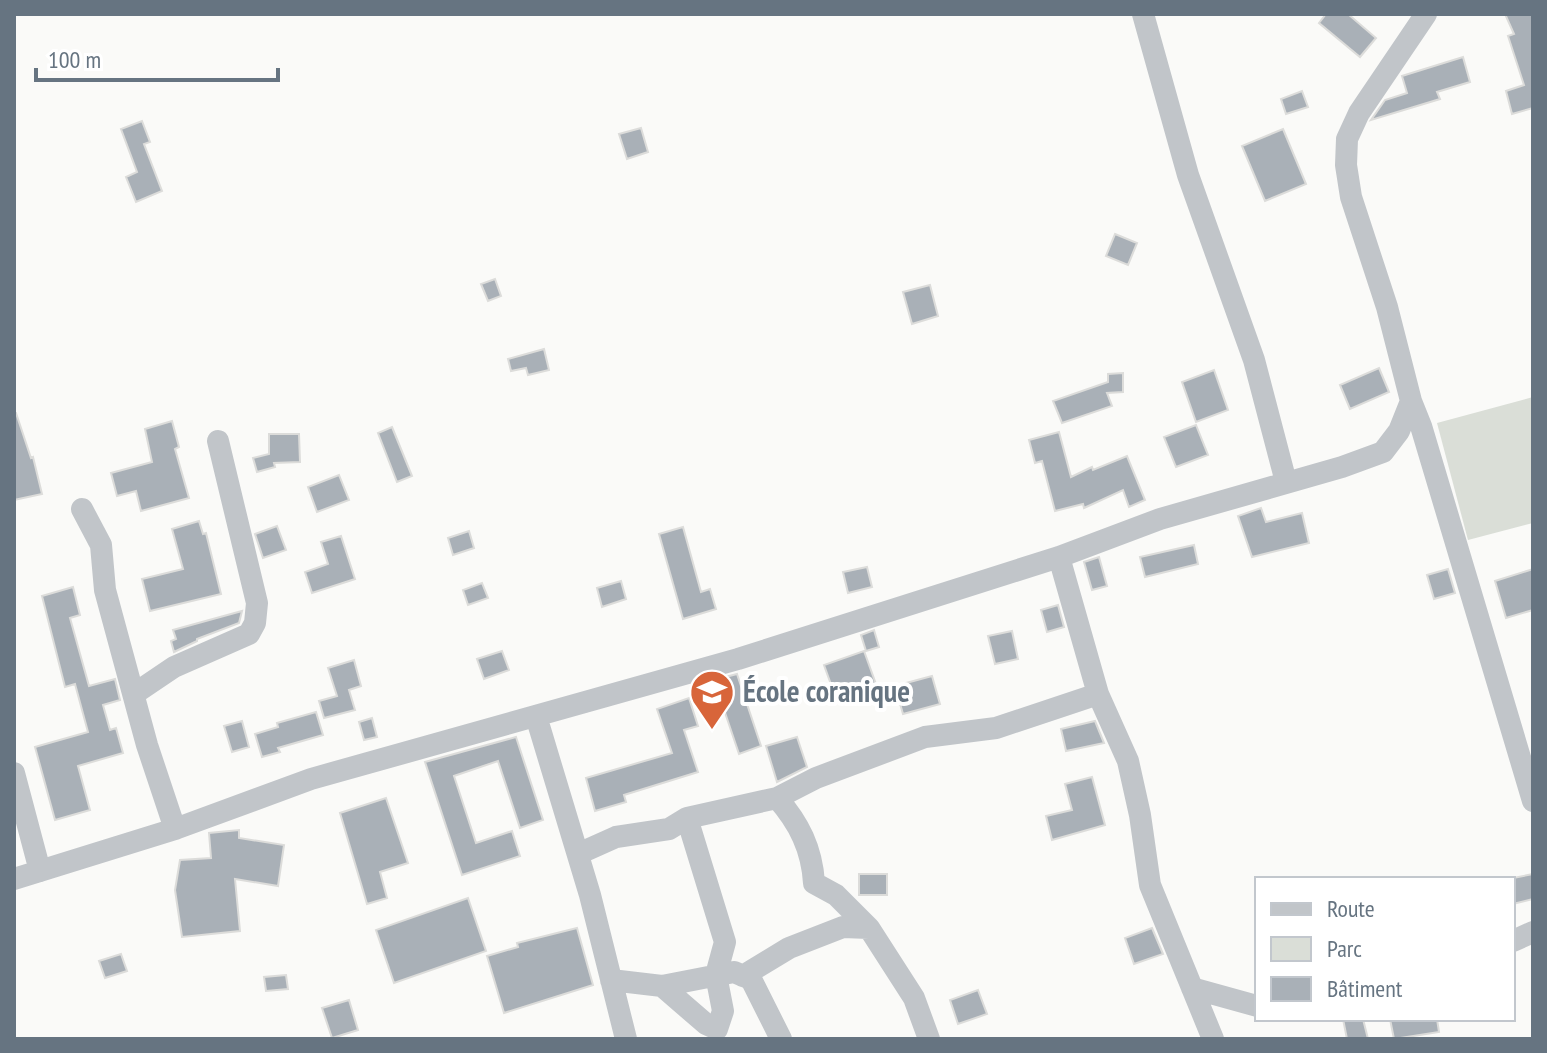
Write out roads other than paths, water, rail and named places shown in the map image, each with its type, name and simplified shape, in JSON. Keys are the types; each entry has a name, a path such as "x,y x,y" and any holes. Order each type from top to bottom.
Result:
{"street":[{"path":"1143,14 1188,175 1254,360 1286,482"},
{"path":"1426,14 1359,113 1347,139 1346,165 1351,197 1387,307 1411,401 1533,801"},
{"path":"1383,452 1399,431 1411,401"},
{"path":"134,694 174,667 249,634 255,623 257,603 218,441"},
{"path":"14,879 175,829 311,779 738,659 1059,557 1160,519 1342,467 1383,452 1428,455"},
{"path":"82,509 101,545 105,590 175,829"},
{"path":"1059,557 1098,694 1128,761 1150,885 1213,1039"},
{"path":"578,854 616,837 669,829 687,818 777,798 845,765 925,737 996,728 1098,694"},
{"path":"536,716 578,854 626,1039"},
{"path":"14,773 40,871"},
{"path":"777,798 795,818 813,860 814,883 836,895 869,928 914,998 929,1039"},
{"path":"662,986 706,1024 717,1029 723,1011 716,975 725,942 687,818"},
{"path":"743,976 789,948 843,927 869,928"},
{"path":"611,980 662,986 734,972 751,979 781,1039"},
{"path":"1192,988 1255,1005"}],"place":[{"name":"École coranique","path":"712,731"}]}
